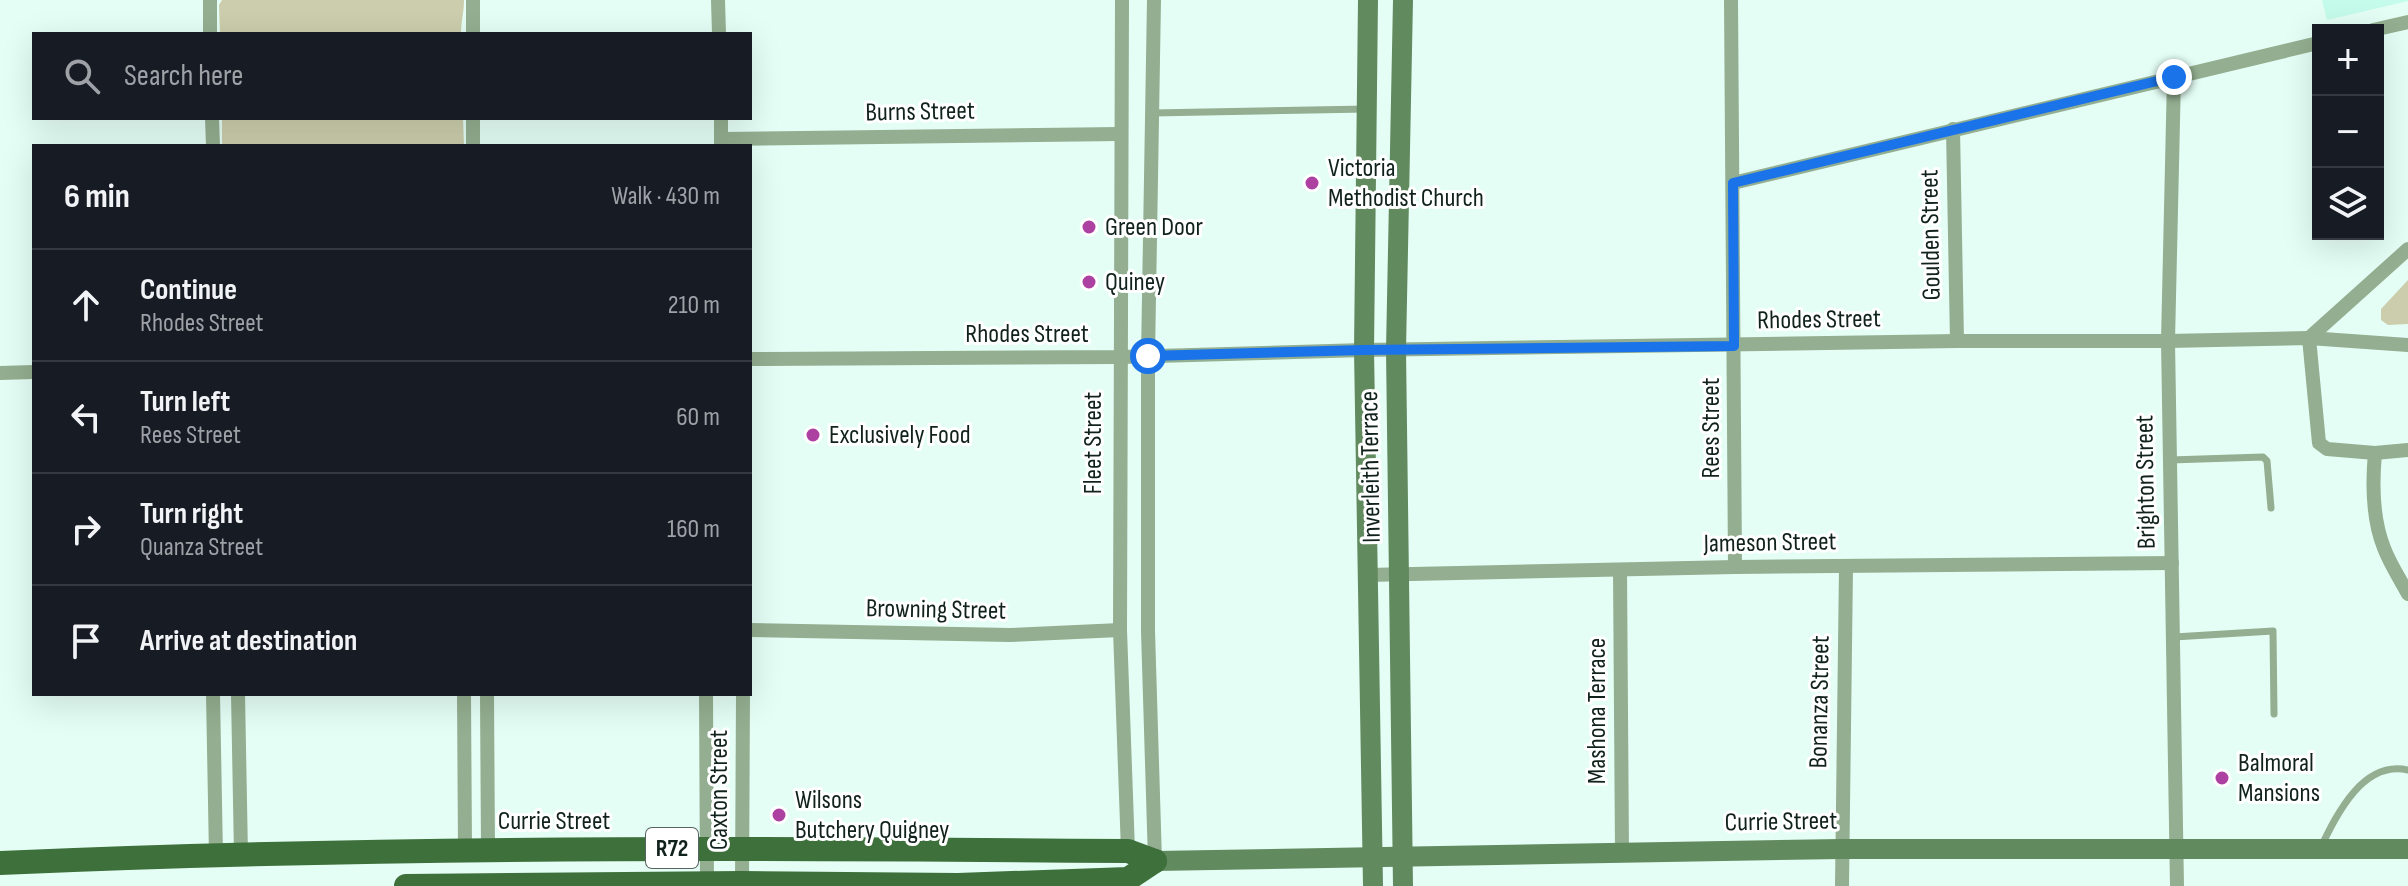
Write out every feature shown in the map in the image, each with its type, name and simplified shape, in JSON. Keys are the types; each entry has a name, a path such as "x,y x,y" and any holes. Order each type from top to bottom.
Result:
{"main road":[{"name":"Currie Street","path":"0,863 476,850 707,848 1128,851 1155,861"},
{"name":"Fleet Street","path":"1128,851 1128,883"},
{"path":"1128,883 1155,861"},
{"path":"1155,861 1155,886"},
{"name":"R72","path":"406,886 1128,883"}],"street":[{"path":"210,0 210,32"},
{"path":"473,0 473,32"},
{"path":"718,0 719,32"},
{"name":"Fleet Street","path":"1122,0 1120,630 1128,851"},
{"path":"1154,0 1148,356 1148,631 1155,861"},
{"name":"Inverleith Terrace","path":"1368,0 1364,350 1373,886"},
{"name":"Inverleith Terrace","path":"1403,0 1396,350 1403,886"},
{"name":"Rees Street","path":"1731,0 1735,567"},
{"path":"2384,27 2408,22"},
{"path":"1733,183 2312,44"},
{"name":"Brighton Street","path":"2174,77 2168,341 2177,886"},
{"path":"212,120 213,144"},
{"path":"473,120 473,144"},
{"path":"721,120 722,142"},
{"name":"Goulden Street","path":"1953,129 1957,341"},
{"name":"Burns Street","path":"722,142 1120,134"},
{"path":"2408,249 2309,338 2319,443 2327,449 2375,453 2408,450"},
{"name":"Rhodes Street","path":"752,359 1121,357 1364,350 2309,338 2408,345"},
{"path":"0,373 32,372"},
{"path":"2375,453 2372,481 2376,520 2384,549 2408,594"},
{"name":"Jameson Street","path":"1367,575 1735,567 2172,563"},
{"name":"Bonanza Street","path":"1842,886 1846,567"},
{"name":"Mashona Terrace","path":"1620,570 1622,852"},
{"name":"Browning Street","path":"752,630 1010,635 1120,630"},
{"path":"213,696 228,856"},
{"path":"228,856 238,696"},
{"path":"464,696 476,850"},
{"path":"476,850 487,696"},
{"name":"Caxton Street","path":"706,696 707,884"},
{"name":"Caxton Street","path":"742,884 743,696"},
{"name":"Currie Street","path":"1155,861 1841,849 2408,849"}],"lane":[{"path":"1152,113 1367,109"},
{"path":"2170,460 2263,457 2267,461 2271,508"},
{"path":"2172,637 2273,631 2274,714"},
{"path":"2321,848 2339,810 2363,783 2381,773 2402,768 2408,770"}],"shaded area":[{"path":"222,0 464,0 461,32 220,32 219,5"},
{"path":"2322,0 2408,0 2408,1 2327,20"},
{"path":"222,120 463,120 464,144 222,144"},
{"path":"2408,280 2408,324 2388,325 2381,320 2381,309"}],"place":[{"name":"Victoria Methodist Church","path":"1312,183"},
{"name":"Green Door","path":"1089,227"},
{"name":"Quiney","path":"1089,282"},
{"name":"Exclusively Food","path":"813,435"},
{"name":"Balmoral Mansions","path":"2222,778"},
{"name":"Wilsons Butchery Quigney","path":"779,815"}],"route":[{"path":"1148,356 1734,346 1733,183 2174,77"}]}
